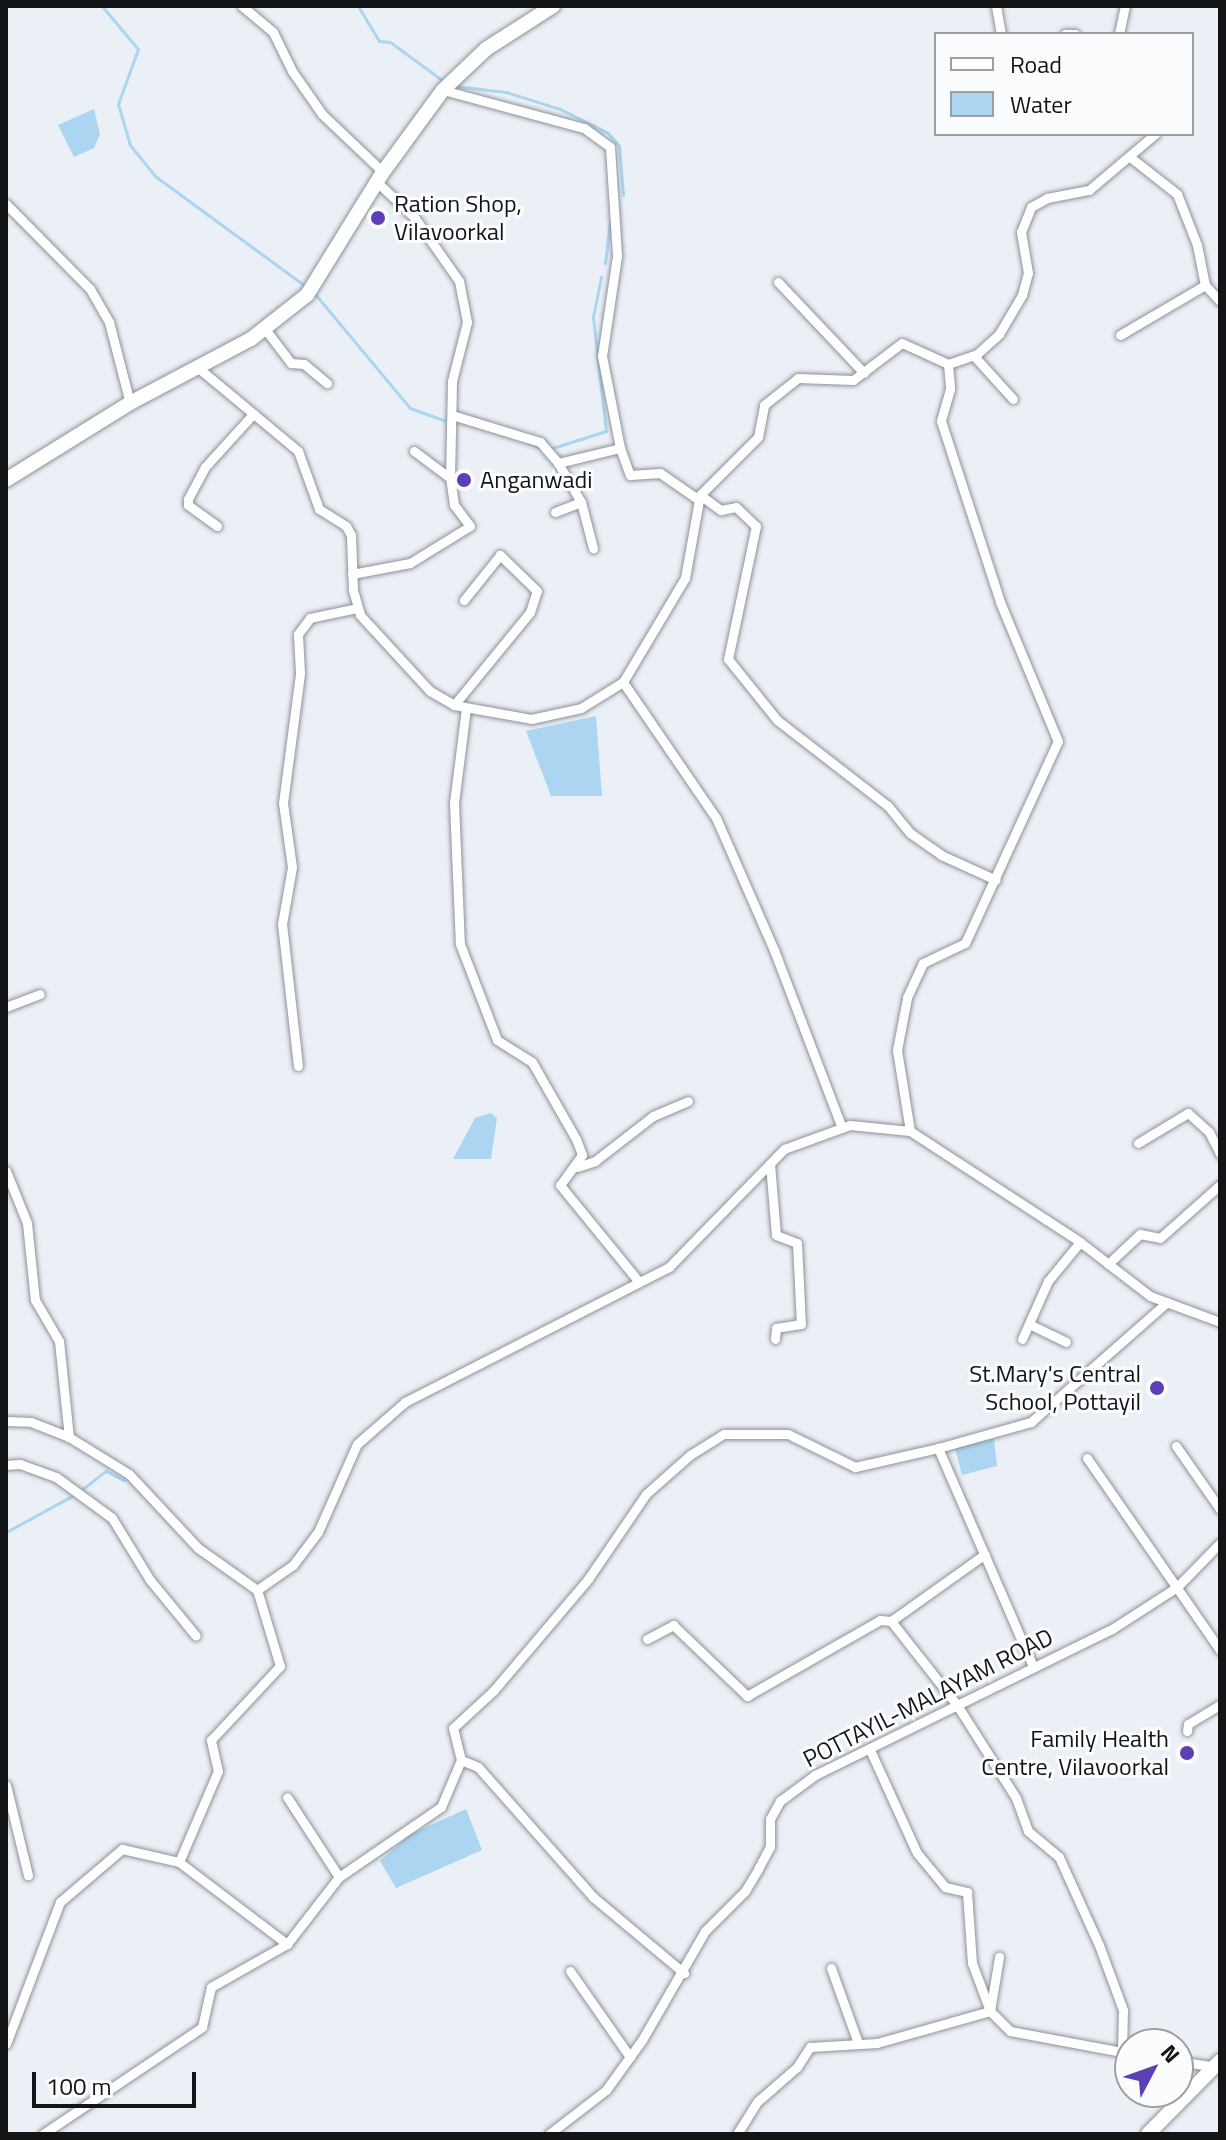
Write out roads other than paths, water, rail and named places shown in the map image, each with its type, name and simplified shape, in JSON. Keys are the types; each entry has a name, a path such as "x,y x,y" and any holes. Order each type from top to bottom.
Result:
{"street":[{"path":"242,6 273,32 292,71 322,114 414,217 459,281 467,322 452,381 450,478 454,505 470,526 410,563 352,574"},
{"path":"6,480 130,403 265,329 320,279 380,177 443,90 486,49 553,6"},
{"path":"996,6 1001,32"},
{"path":"1119,32 1125,6"},
{"path":"443,90 584,128 610,147 617,256 602,356 620,448 630,475 660,473 721,510 736,507 756,526 728,659 777,720 888,806 910,833 941,855 996,880"},
{"path":"196,366 298,451 319,509 346,526 357,608 430,691 454,705 531,719 581,708 623,682 685,578 699,498 758,437 764,405 798,378 845,383 864,373 902,343 948,364 974,356 999,334 1022,295 1028,273 1021,232 1031,207 1047,198 1089,190 1153,136"},
{"path":"1130,157 1177,194 1197,245 1205,285 1220,301"},
{"path":"6,204 90,289 109,322 130,403"},
{"path":"778,282 864,373"},
{"path":"1120,335 1205,285"},
{"path":"265,329 291,363 304,364 327,383"},
{"path":"974,356 1013,399"},
{"path":"910,1131 897,1050 907,998 923,963 965,943 1058,741 1000,602 941,421 950,389 948,364"},
{"path":"217,526 188,505 188,499 205,467 253,414"},
{"path":"451,419 491,423 546,445 581,502 593,548"},
{"path":"558,463 620,448"},
{"path":"414,451 450,478"},
{"path":"555,512 581,502"},
{"path":"454,705 530,612 537,591 500,555 464,600"},
{"path":"298,1066 282,924 292,867 283,803 300,673 298,634 310,618 357,608"},
{"path":"623,682 716,818 774,950 842,1128"},
{"path":"466,708 454,803 460,944 497,1040 532,1062 576,1139 582,1155 577,1167 560,1185 639,1282"},
{"path":"6,1007 40,994"},
{"path":"577,1167 595,1161 653,1116 688,1101"},
{"path":"1138,1143 1188,1113 1209,1132 1220,1154"},
{"path":"257,1590 293,1565 318,1532 357,1444 405,1402 669,1267 784,1149 842,1128 910,1131 1167,1302 1220,1322"},
{"path":"770,1164 776,1235 797,1243 801,1324 776,1328 775,1339"},
{"path":"6,1171 27,1223 35,1300 59,1341 69,1437"},
{"path":"1108,1264 1140,1234 1160,1238 1220,1185"},
{"path":"1022,1339 1048,1281 1080,1242"},
{"path":"43,2134 202,2027 211,1987 287,1944 339,1877 441,1807 452,1792 461,1760 453,1728 494,1690 588,1579 628,1515 690,1455 724,1434 746,1431 788,1434 855,1467 1031,1422 1167,1302"},
{"path":"1029,1324 1066,1342"},
{"path":"6,1421 31,1422 69,1437 129,1474 198,1548 257,1590 280,1666 211,1740 218,1771 179,1862"},
{"path":"1176,1446 1220,1509"},
{"path":"938,1448 1033,1667"},
{"path":"1087,1458 1220,1650"},
{"path":"6,1465 43,1471 112,1518 143,1570 196,1636"},
{"name":"POTTAYIL-MALAYAM ROAD","path":"549,2134 606,2090 630,2057 684,1973 705,1931 745,1891 758,1869 770,1846 770,1819 780,1801 815,1775 1112,1629 1177,1587 1220,1543"},
{"path":"647,1639 673,1625 747,1696 880,1620 891,1621 985,1554"},
{"path":"891,1621 957,1705 1016,1798 1028,1831 1059,1857 1123,2010 1124,2028"},
{"path":"1187,1731 1188,1724 1220,1705"},
{"path":"870,1750 917,1853 945,1887 967,1892 972,1963 990,2011 1010,2031 1114,2051"},
{"path":"461,1760 478,1767 593,1897 684,1973"},
{"path":"6,1785 28,1875"},
{"path":"287,1797 339,1877"},
{"path":"6,2044 60,1902 122,1849 179,1862 287,1944"},
{"path":"990,2011 999,1957"},
{"path":"831,1968 858,2043"},
{"path":"570,1971 630,2057"},
{"path":"737,2134 758,2101 797,2067 810,2047 915,2033 990,2011"},
{"path":"1194,2062 1217,2064"},
{"path":"1148,2134 1217,2064"}],"water":[{"path":"94,109 100,134 94,148 74,157 58,125"},
{"path":"596,716 602,796 551,796 526,731"},
{"path":"491,1113 497,1118 491,1159 453,1159 475,1118"},
{"path":"994,1439 997,1466 962,1475 955,1448"},
{"path":"466,1809 482,1850 396,1888 380,1861 411,1834"}],"waterway":[{"path":"102,6 138,49 118,104 130,145 155,176 304,285"},
{"path":"358,6 379,41 390,42 442,80"},
{"path":"455,86 506,92 560,109 608,133 619,146 623,195"},
{"path":"605,263 610,222"},
{"path":"549,449 606,431 593,317 601,277"},
{"path":"315,294 410,408 445,421"},
{"path":"527,442 542,449"},
{"path":"80,1491 106,1471 124,1480"},
{"path":"6,1532 74,1495"}],"place":[{"name":"Ration Shop, Vilavoorkal","path":"378,218"},
{"name":"Anganwadi","path":"464,480"},
{"name":"St.Mary's Central School, Pottayil","path":"1157,1388"},
{"name":"Family Health Centre, Vilavoorkal","path":"1187,1753"}]}
